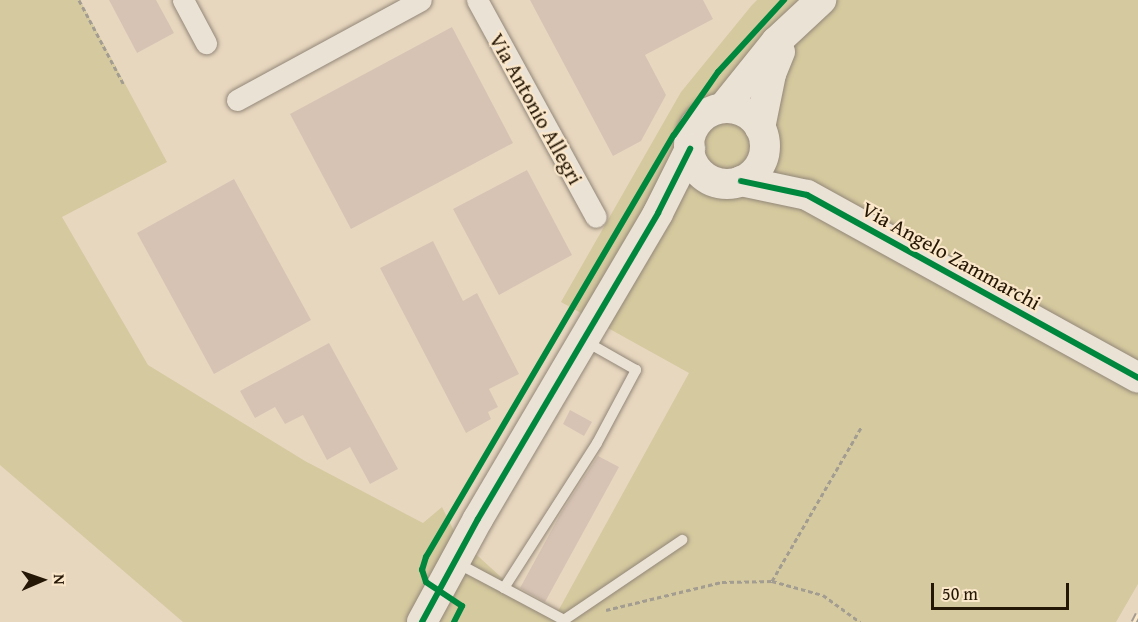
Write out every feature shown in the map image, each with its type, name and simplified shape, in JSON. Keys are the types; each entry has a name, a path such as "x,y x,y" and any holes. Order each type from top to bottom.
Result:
{"street":[{"path":"183,0 206,43"},
{"path":"237,100 421,0"},
{"name":"Via Antonio Allegri","path":"477,0 596,217"},
{"path":"723,108 777,42 821,0"},
{"path":"658,213 678,196 756,170 764,153 763,136 771,74 781,49 795,26"},
{"path":"422,622 454,562 658,213 690,149 693,130 698,122 714,110 723,108 749,114 763,136"},
{"name":"Via Angelo Zammarchi","path":"763,136 807,195"},
{"path":"690,149 700,172 727,181"},
{"name":"Via Angelo Zammarchi","path":"727,181 807,195 1138,378"}],"lane":[{"path":"504,588 597,443 636,370 585,341"},
{"path":"454,562 564,620 682,540"}],"path":[{"path":"79,0 124,85"},
{"path":"772,581 861,426"},
{"path":"596,616 606,609 722,582 772,581 823,595 860,622"}],"shaded area":[{"path":"0,0 80,0 167,162 62,217 148,365 305,461 423,523 442,507 457,537 512,587 557,613 689,373 561,302 681,92 752,5 757,0 1138,0 1138,584 1116,622 183,622 0,465"}],"building":[{"path":"109,0 156,0 174,33 137,53"},
{"path":"530,0 703,0 713,19 645,55 666,95 641,141 613,156"},
{"path":"452,27 513,143 351,229 290,114"},
{"path":"527,170 572,255 499,295 453,209"},
{"path":"234,179 311,320 214,374 137,233"},
{"path":"433,241 463,301 477,293 519,374 489,389 498,407 488,412 491,419 466,433 380,268"},
{"path":"329,343 398,469 370,484 350,447 327,460 303,415 285,424 275,407 255,418 240,391"},
{"path":"570,410 592,422 584,436 563,424"},
{"path":"598,456 619,467 545,602 520,588 561,513"}],"railway":[{"path":"1134,622 1138,614"}],"cycle path":[{"path":"454,622 462,606 426,582 422,570 426,557 674,135 718,72 784,0"},
{"path":"422,622 478,519 658,213 690,149"},
{"path":"741,181 807,195 1138,378"}]}
